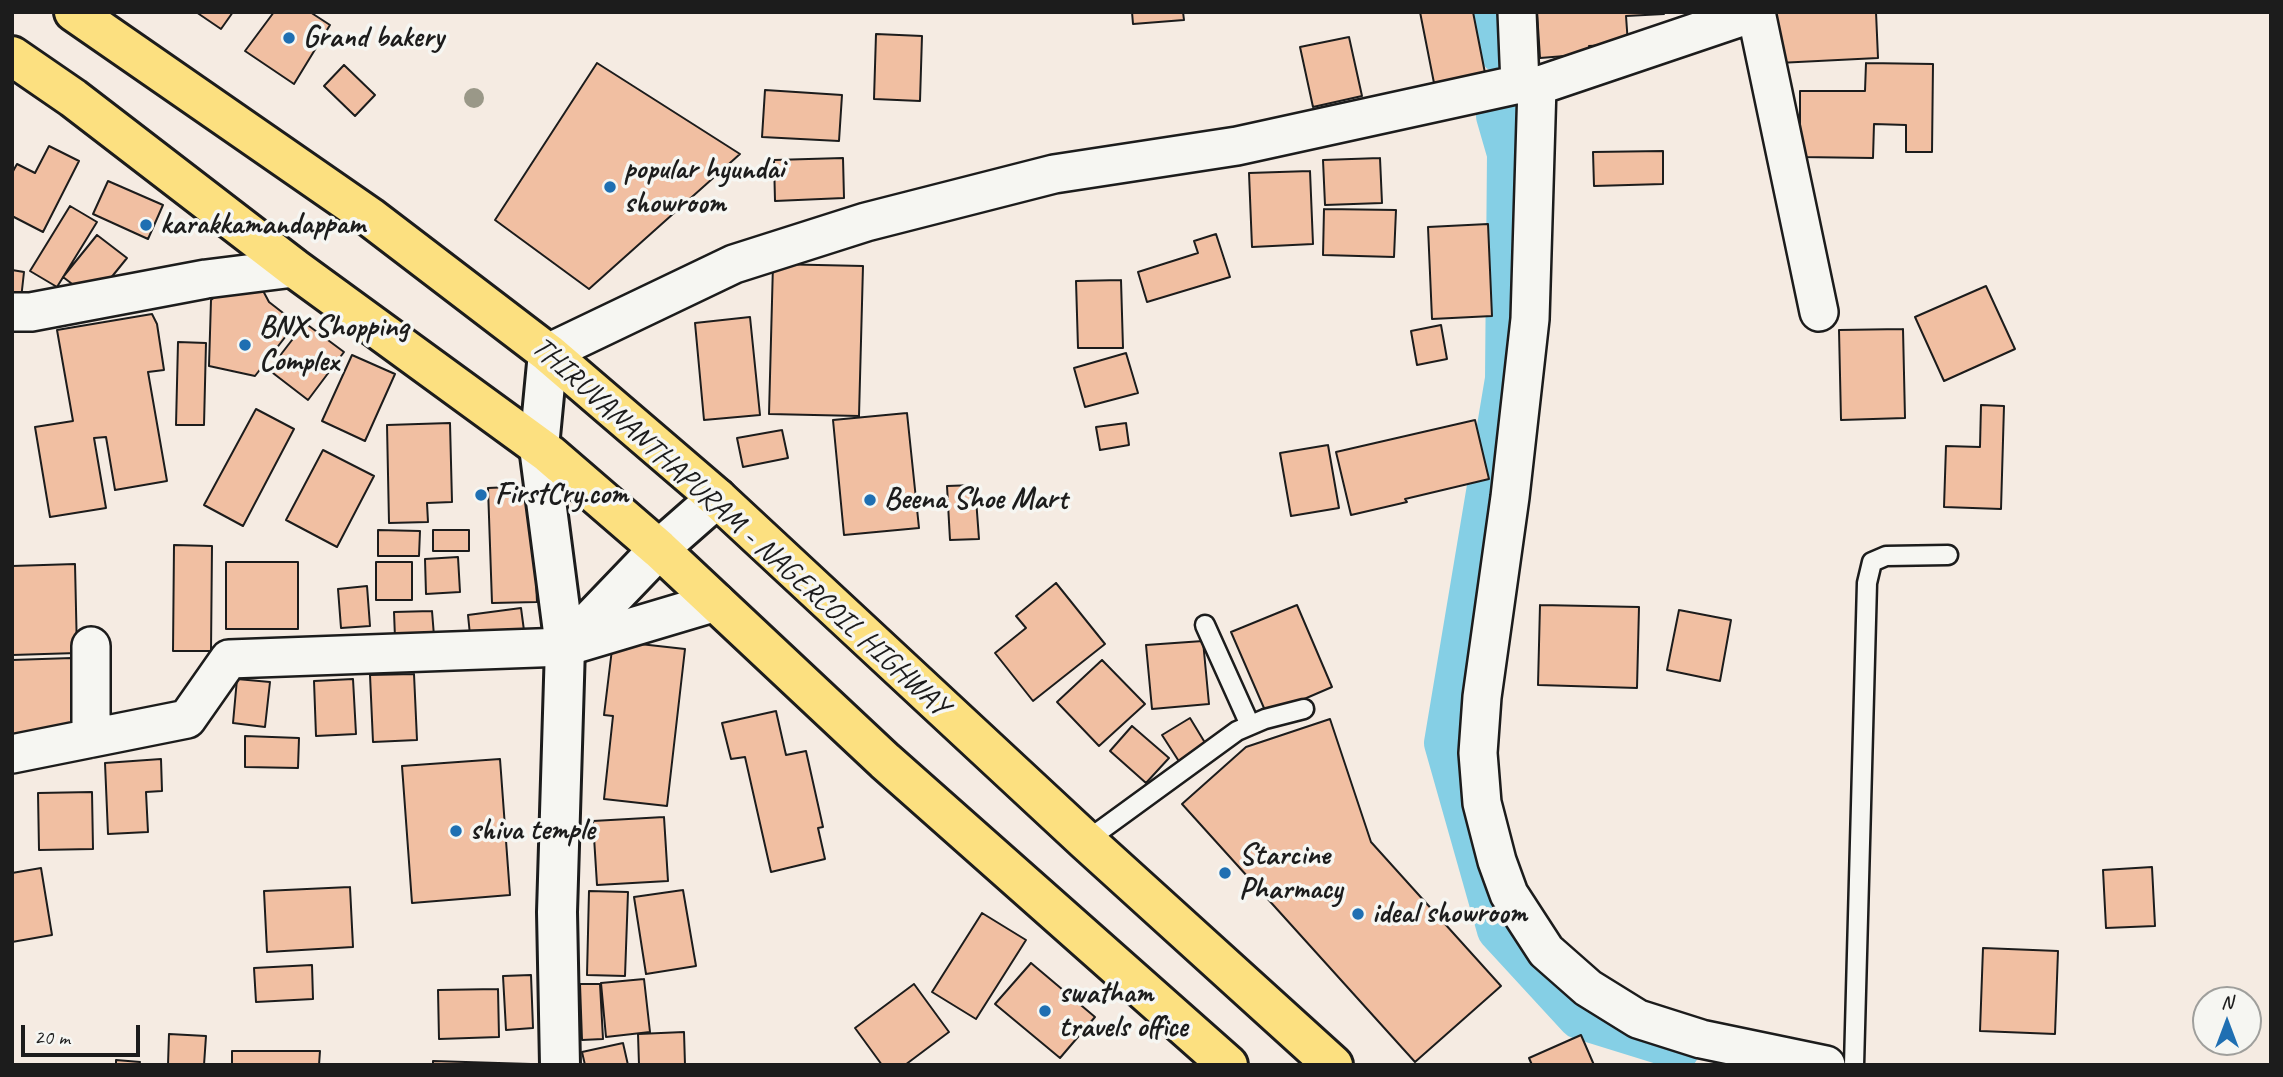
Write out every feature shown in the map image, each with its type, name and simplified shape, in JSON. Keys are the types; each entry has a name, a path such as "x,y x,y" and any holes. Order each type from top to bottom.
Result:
{"main road":[{"name":"THIRUVANANTHAPURAM - NAGERCOIL HIGHWAY","path":"88,16 370,217 548,353 717,498 1086,841 1333,1065"},
{"path":"12,56 73,98 293,268 539,447 659,549 885,761 1228,1065"}],"street":[{"path":"1517,12 1529,85 1529,331 1509,509 1482,697 1478,753 1482,803 1497,861 1509,894 1546,951 1588,988 1638,1019 1701,1039 1826,1065"},
{"path":"560,1065 557,912 565,647 539,447 548,353 734,264 866,222 1054,174 1237,146 1529,85 1756,12 1819,312"},
{"path":"12,312 32,312 206,279 293,268"},
{"path":"565,647 659,549 717,498"},
{"path":"12,754 187,719 229,659 565,647 716,602"},
{"path":"91,738 92,646"}],"lane":[{"path":"1854,1065 1867,583 1872,562 1886,556 1948,555"},
{"path":"1205,625 1250,725"},
{"path":"1086,841 1237,731 1265,719 1304,709"}],"building":[{"path":"196,12 233,12 221,29"},
{"name":"Grand bakery","path":"274,12 310,12 330,25 294,84 245,51"},
{"path":"1132,12 1183,12 1184,20 1133,24"},
{"path":"1420,12 1473,12 1485,73 1434,83"},
{"path":"1537,12 1664,14 1626,16 1628,44 1589,46 1590,54 1540,58"},
{"path":"1776,12 1876,12 1878,58 1778,63"},
{"path":"876,34 922,36 920,101 874,99"},
{"path":"1349,37 1362,96 1313,107 1300,47"},
{"name":"popular hyundai showroom","path":"597,63 740,154 589,289 495,220"},
{"path":"1866,63 1933,64 1932,152 1906,152 1906,125 1874,124 1873,158 1800,157 1800,91 1865,91"},
{"path":"344,65 375,95 355,116 324,86"},
{"path":"765,90 842,95 839,141 762,137"},
{"path":"49,146 79,161 43,232 12,216 12,173 17,164 35,173"},
{"path":"1663,151 1663,184 1594,186 1593,152"},
{"path":"843,158 844,198 775,201 774,160"},
{"path":"1380,158 1382,203 1325,205 1323,160"},
{"path":"1310,171 1313,244 1252,247 1249,173"},
{"path":"108,181 163,205 148,239 93,214"},
{"path":"70,206 97,222 57,287 30,271"},
{"path":"1324,209 1396,210 1394,257 1323,255"},
{"path":"1488,224 1492,316 1432,319 1428,227"},
{"path":"1216,234 1230,277 1147,302 1138,272 1198,253 1194,241"},
{"path":"97,235 127,258 93,300 63,277"},
{"path":"773,264 863,266 859,416 769,414"},
{"path":"12,270 24,272 20,308 12,307"},
{"path":"1121,280 1123,348 1078,348 1076,281"},
{"name":"BNX Shopping Complex","path":"231,283 260,285 269,302 296,323 255,376 209,366 211,300"},
{"path":"1986,286 2015,349 1944,381 1915,317"},
{"path":"152,314 157,324 164,370 148,372 167,481 115,490 106,437 94,438 106,508 50,517 35,427 73,421 57,330"},
{"path":"750,317 760,415 704,420 695,323"},
{"path":"305,323 344,352 308,400 269,370"},
{"path":"1441,325 1447,359 1417,365 1411,331"},
{"path":"1903,329 1905,418 1841,420 1839,330"},
{"path":"178,342 206,343 204,425 176,425"},
{"path":"1126,353 1138,393 1085,407 1074,368"},
{"path":"352,355 395,374 365,441 322,421"},
{"path":"1981,405 2004,406 2001,509 1944,507 1946,446 1980,447"},
{"path":"256,409 294,429 243,526 204,505"},
{"path":"907,413 919,528 844,535 833,420"},
{"path":"1475,420 1489,479 1351,515 1336,452"},
{"path":"450,423 452,502 427,503 428,522 389,523 387,425"},
{"path":"1126,423 1129,445 1100,450 1096,427"},
{"path":"782,430 788,458 743,467 737,438"},
{"path":"1328,445 1339,508 1291,516 1280,453"},
{"path":"323,450 374,476 337,547 286,520"},
{"path":"975,485 979,539 950,540 947,486"},
{"path":"532,486 537,602 492,603 488,488"},
{"path":"378,530 420,531 419,556 378,556"},
{"path":"433,530 469,530 469,551 433,551"},
{"path":"174,545 212,546 211,651 173,651"},
{"path":"458,557 460,592 426,594 425,559"},
{"path":"226,562 298,562 298,629 226,629"},
{"path":"376,562 412,562 412,600 376,600"},
{"path":"75,564 77,653 12,655 12,566"},
{"path":"1056,583 1105,644 1033,701 995,653 1026,628 1016,616"},
{"path":"367,586 370,626 341,628 338,589"},
{"path":"1297,605 1332,687 1267,715 1231,632"},
{"path":"1540,605 1639,607 1637,688 1538,685"},
{"path":"521,608 525,638 471,645 468,615"},
{"path":"1679,610 1731,620 1720,681 1667,670"},
{"path":"432,611 434,636 395,638 394,612"},
{"path":"613,641 685,649 667,806 604,799 613,716 604,715"},
{"path":"1203,641 1209,704 1152,709 1146,645"},
{"path":"72,658 72,734 12,737 12,660"},
{"path":"1102,660 1145,704 1099,746 1057,702"},
{"path":"414,674 417,740 373,742 370,675"},
{"path":"237,679 270,682 265,727 233,723"},
{"path":"353,679 356,734 316,736 314,681"},
{"path":"776,711 786,755 806,751 823,827 818,828 825,859 771,872 745,757 731,759 722,723"},
{"path":"1190,718 1207,746 1180,763 1162,735"},
{"name":"ideal showroom","path":"1330,719 1371,842 1501,986 1415,1062 1182,804 1246,747"},
{"path":"1132,726 1169,758 1146,783 1110,751"},
{"path":"245,736 299,738 298,768 245,767"},
{"path":"161,759 162,791 146,792 148,832 108,834 105,763"},
{"name":"shiva temple","path":"500,759 510,895 412,903 402,766"},
{"path":"92,792 93,849 39,850 38,793"},
{"path":"664,817 668,881 597,885 593,821"},
{"path":"2152,867 2155,926 2106,928 2103,870"},
{"path":"41,868 52,935 12,942 12,873"},
{"path":"350,887 353,947 267,952 264,891"},
{"path":"683,890 696,966 646,974 634,897"},
{"path":"589,891 628,892 625,976 587,975"},
{"path":"982,913 1026,940 976,1019 932,992"},
{"path":"1983,948 2058,951 2055,1034 1980,1031"},
{"name":"swatham travels office","path":"1031,963 1095,1017 1060,1058 995,1004"},
{"path":"312,965 313,999 256,1002 254,968"},
{"path":"531,975 533,1028 506,1030 503,976"},
{"path":"644,979 650,1032 606,1037 601,983"},
{"path":"580,984 600,984 603,1039 582,1040"},
{"path":"914,984 949,1032 905,1065 882,1065 855,1028"},
{"path":"498,989 499,1037 439,1039 438,990"},
{"path":"684,1032 685,1065 639,1065 638,1034"},
{"path":"169,1034 206,1036 204,1065 168,1065"},
{"path":"1581,1035 1594,1065 1532,1065 1529,1058"},
{"path":"623,1043 628,1065 585,1065 582,1052"},
{"path":"232,1051 320,1051 319,1065 232,1065"},
{"path":"116,1060 140,1062 139,1065 116,1065"},
{"path":"433,1061 531,1064 531,1065 433,1065"}],"waterway":[{"path":"1490,12 1500,52"},
{"path":"1497,116 1508,154 1506,379 1445,743 1498,930 1579,1018 1679,1049"}],"place":[{"name":"Grand bakery","path":"289,38"},
{"name":"popular hyundai showroom","path":"610,187"},
{"name":"karakkamandappam","path":"146,225"},
{"name":"BNX Shopping Complex","path":"245,345"},
{"name":"FirstCry.com","path":"481,495"},
{"name":"Beena Shoe Mart","path":"870,500"},
{"name":"shiva temple","path":"456,831"},
{"name":"Starcine Pharmacy","path":"1225,873"},
{"name":"ideal showroom","path":"1358,914"},
{"name":"swatham travels office","path":"1045,1011"}]}
